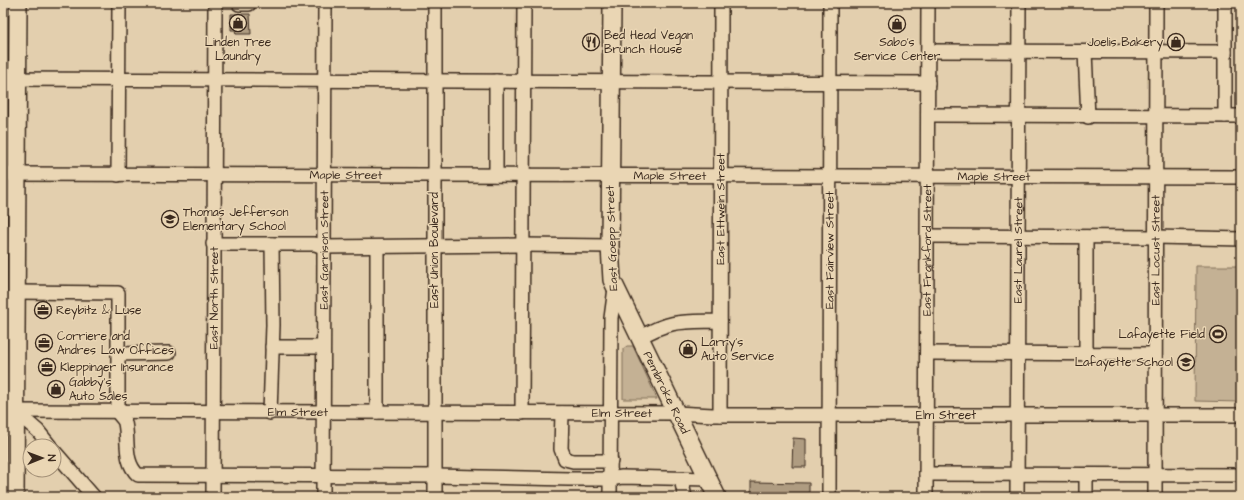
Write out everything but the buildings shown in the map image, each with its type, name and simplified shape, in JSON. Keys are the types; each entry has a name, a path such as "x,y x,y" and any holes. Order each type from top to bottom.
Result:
{"main road":[{"path":"15,497 9,411 16,292 9,174 10,79 18,3"},
{"name":"East Goepp Street","path":"612,3 610,246 612,275 615,288"},
{"name":"Pembroke Road","path":"615,288 717,497"}],"street":[{"path":"118,175 119,3"},
{"name":"East North Street","path":"213,497 215,3"},
{"name":"East Garrison Street","path":"323,497 325,3"},
{"name":"East Union Boulevard","path":"435,3 435,497"},
{"path":"522,413 524,3"},
{"name":"East Ettwein Street","path":"720,415 721,3"},
{"name":"East Fairview Street","path":"829,497 830,3"},
{"name":"East Frankford Street","path":"926,497 928,3"},
{"name":"East Laurel Street","path":"1017,497 1019,3"},
{"name":"East Locust Street","path":"1155,497 1154,354 1157,117 1156,3"},
{"path":"1225,3 1225,116"},
{"path":"928,51 1225,52"},
{"path":"1086,52 1088,117"},
{"path":"10,79 928,83"},
{"path":"496,81 496,175"},
{"path":"928,115 1088,117 1241,116"},
{"name":"Maple Street","path":"9,174 214,176 324,174 720,175 1019,178 1241,177"},
{"path":"927,236 1241,239"},
{"path":"1086,237 1086,354"},
{"path":"213,244 315,244 323,247 522,245 610,246"},
{"path":"270,413 270,357 272,347 272,244"},
{"path":"377,247 377,412"},
{"name":"East Goepp Street","path":"610,497 611,318 615,288"},
{"path":"16,292 118,293 118,412 125,422 126,449 130,464 138,475 435,476 610,479 622,477 709,479"},
{"path":"639,338 663,325 677,322 720,321"},
{"path":"272,347 323,348"},
{"path":"118,354 169,353"},
{"path":"927,353 1154,354"},
{"path":"9,411 38,431 44,438"},
{"name":"Elm Street","path":"9,411 213,413 676,413 720,415 1241,415"},
{"path":"562,413 561,450 565,459 573,461 610,461"},
{"path":"62,460 94,497"},
{"path":"926,474 1241,475"},
{"path":"1086,475 1086,497"},
{"path":"681,479 685,497"}],"shaded area":[{"name":"Lafayette Field","path":"1196,266 1241,266 1241,402 1195,401"},
{"path":"627,346 633,346 657,399 623,399 623,349"}],"place":[{"name":"Linden Tree Laundry","path":"238,23"},
{"name":"Sabo's Service Center","path":"897,24"},
{"name":"Bed Head Vegan Brunch House","path":"591,42"},
{"name":"Joelis Bakery","path":"1176,42"},
{"name":"Thomas Jefferson Elementary School","path":"170,219"},
{"name":"Reybitz & Luse","path":"43,310"},
{"name":"Lafayette Field","path":"1218,334"},
{"name":"Corriere and Andres Law Offices","path":"44,343"},
{"name":"Larry's Auto Service","path":"688,349"},
{"name":"Lafayette School","path":"1186,362"},
{"name":"Kleppinger Insurance","path":"47,367"},
{"name":"Gabby's Auto Sales","path":"56,389"}]}
